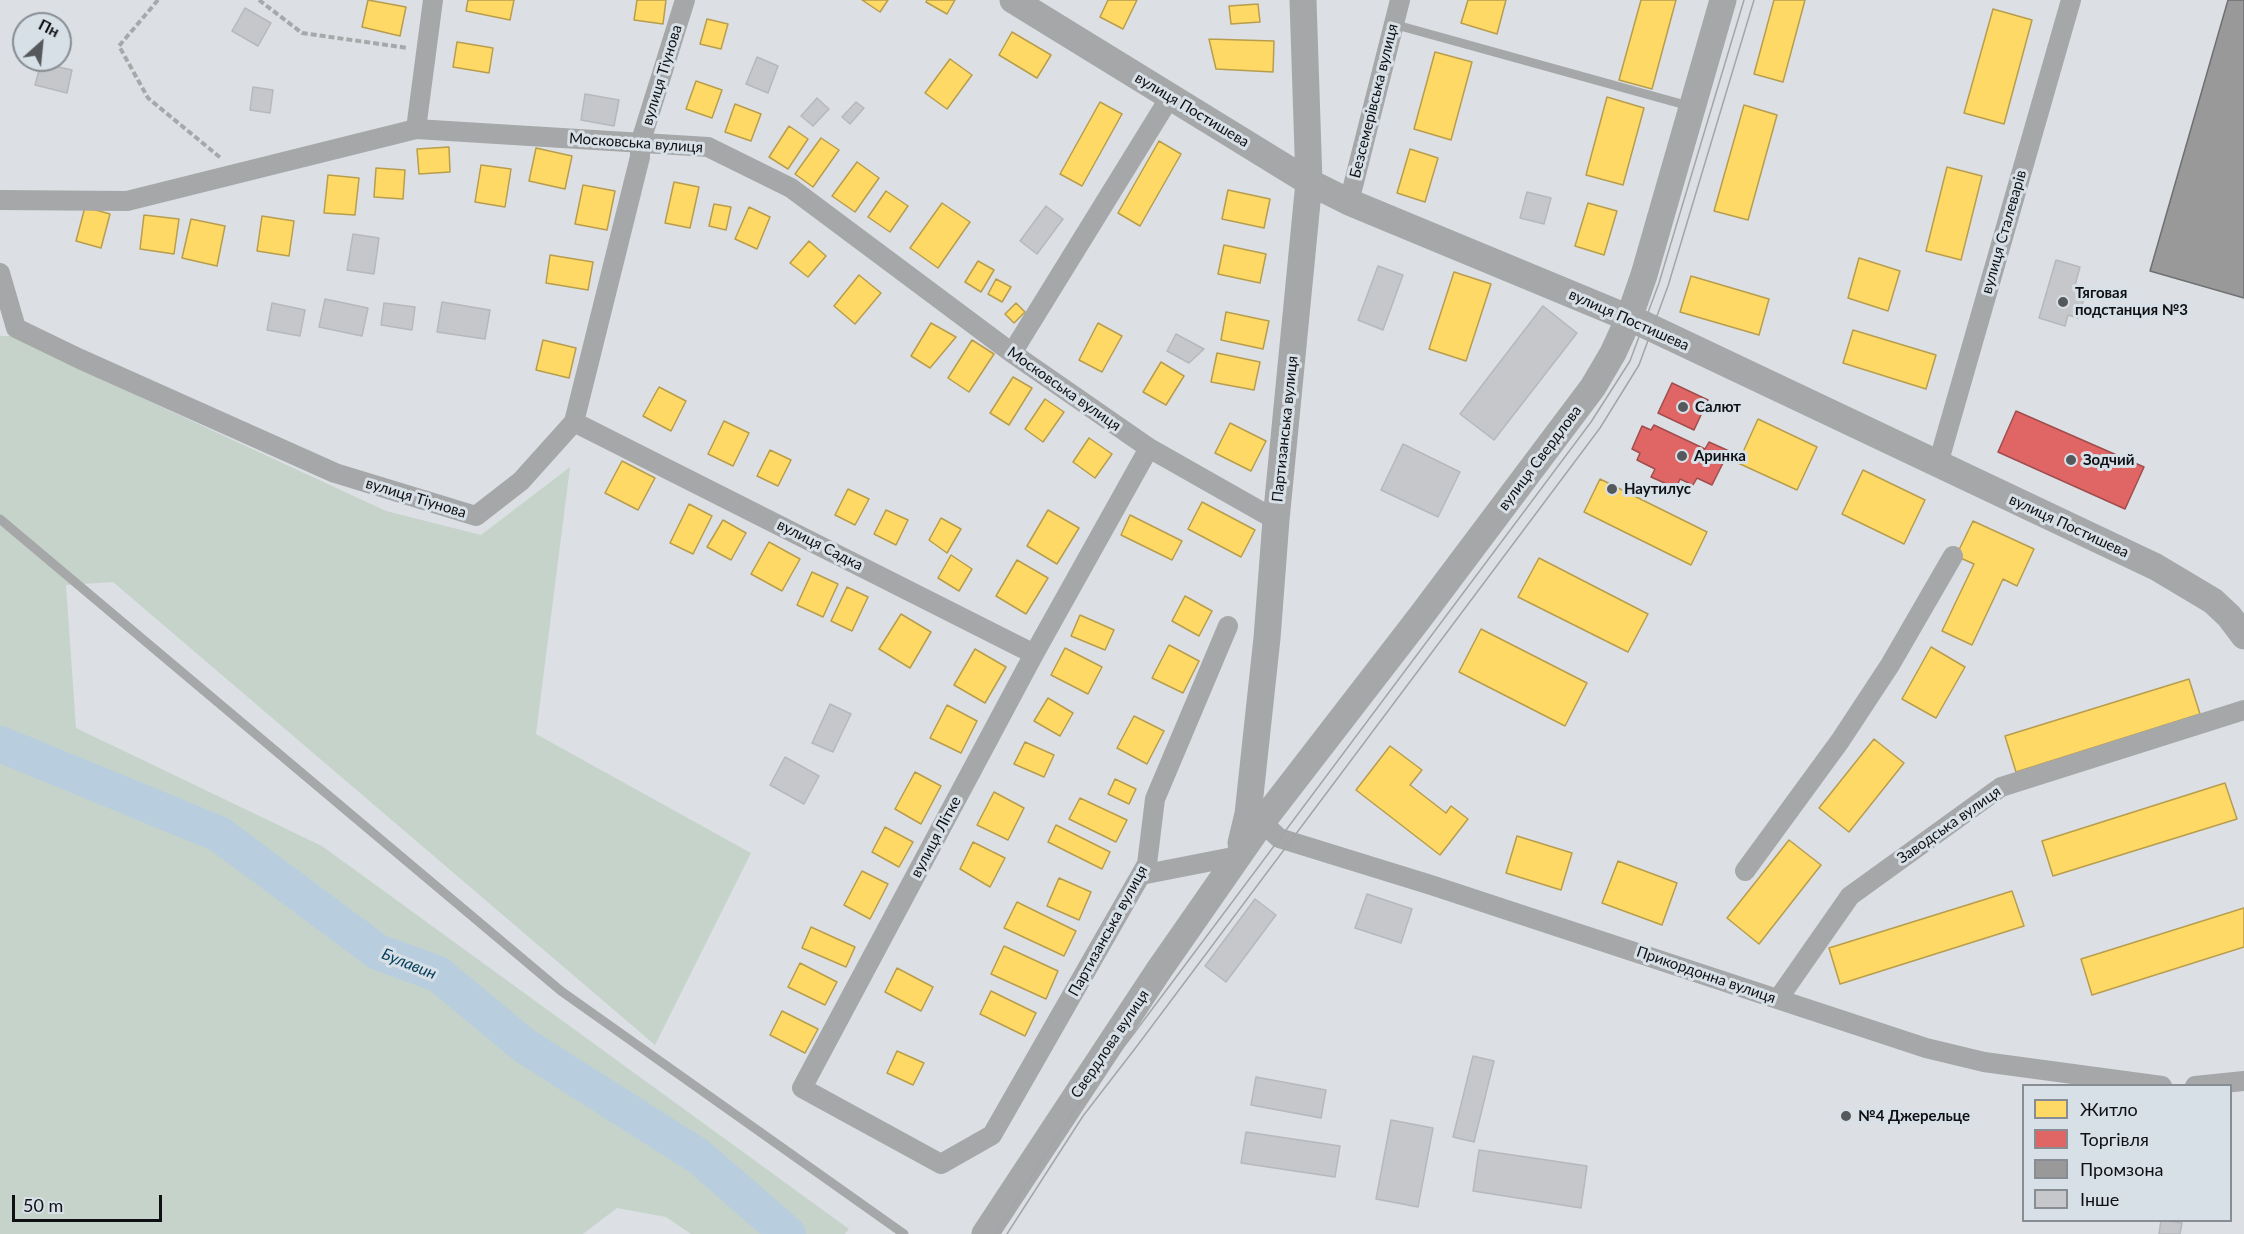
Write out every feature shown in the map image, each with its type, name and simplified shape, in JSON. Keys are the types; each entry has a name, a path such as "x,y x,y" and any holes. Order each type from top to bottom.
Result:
{"street":[{"path":"416,129 433,0"},
{"name":"вулиця Тіунова","path":"0,273 16,328 335,473 476,516 521,481 574,422 640,157 640,144 685,0"},
{"name":"вулиця Постишева","path":"1013,0 1309,182 1386,219 1629,318 2156,567 2213,601 2229,616 2244,636"},
{"name":"Партизанська вулиця","path":"1238,856 1248,814 1253,777 1309,182 1303,0"},
{"name":"Безсемерівська вулиця","path":"1349,202 1400,0"},
{"name":"вулиця Свердлова","path":"1238,856 1593,387 1613,353 1629,318 1644,275 1723,0"},
{"name":"вулиця Сталеварів","path":"1938,464 2071,0"},
{"path":"1012,353 1170,97"},
{"name":"Московська вулиця","path":"0,200 127,201 416,129 708,147 791,188 1012,353 1149,448 1276,520"},
{"name":"вулиця Садка","path":"574,422 606,436 1034,654"},
{"name":"вулиця Літке","path":"941,1164 802,1088 1034,654 1149,448"},
{"path":"1745,871 1840,741 1890,665 1953,556"},
{"name":"Партизанська вулиця","path":"941,1164 992,1135 1147,864 1155,800 1228,626"},
{"name":"Заводська вулиця","path":"1778,999 1850,896 2001,787 2244,710"},
{"name":"Прикордонна вулиця","path":"1262,822 1279,838 1431,885 1896,1039 1984,1062 2147,1084"},
{"path":"1141,875 1238,856"},
{"name":"Свердлова вулиця","path":"985,1234 1152,980 1238,856"},
{"path":"2215,1084 2244,1081"}],"lane":[{"path":"1393,24 1691,107"},
{"path":"0,519 561,991 904,1234"}],"path":[{"path":"158,0 119,46 148,98 239,173"},
{"path":"260,0 302,33 426,51"}],"shaded area":[{"path":"0,336 26,336 110,383 386,511 481,535 570,467 536,734 751,853 655,1045 113,582 66,585 76,728 322,846 849,1229 845,1234 691,1234 666,1217 617,1208 583,1234 0,1234"}],"building: Житло":[{"path":"368,0 406,7 400,36 362,27"},
{"path":"468,0 514,0 510,20 466,11"},
{"path":"637,0 666,0 663,24 634,20"},
{"path":"862,0 888,0 880,12"},
{"path":"927,0 955,0 947,14 926,2"},
{"path":"1108,0 1137,0 1123,29 1100,17"},
{"path":"1468,0 1506,0 1497,34 1461,23"},
{"path":"1641,0 1676,0 1652,89 1619,80"},
{"path":"1774,0 1805,0 1783,82 1754,74"},
{"path":"1258,4 1260,22 1231,24 1229,6"},
{"path":"1993,9 2032,20 2004,124 1964,113"},
{"path":"707,19 728,24 721,49 700,44"},
{"path":"1012,32 1051,55 1037,78 999,55"},
{"path":"1209,39 1274,41 1273,72 1216,69"},
{"path":"457,42 493,48 489,73 453,67"},
{"path":"1435,52 1472,62 1451,140 1414,129"},
{"path":"950,59 972,75 947,109 925,93"},
{"path":"696,81 722,90 712,118 686,109"},
{"path":"1607,97 1644,108 1623,185 1586,175"},
{"path":"1100,102 1122,114 1082,186 1060,174"},
{"path":"735,104 761,114 751,141 725,132"},
{"path":"1744,105 1777,115 1748,220 1714,211"},
{"path":"789,126 808,139 788,169 769,157"},
{"path":"821,138 839,150 813,187 795,174"},
{"path":"1159,141 1181,154 1140,226 1118,213"},
{"path":"449,147 450,172 419,174 417,149"},
{"path":"536,148 572,156 565,189 529,181"},
{"path":"1410,149 1438,158 1425,202 1397,193"},
{"path":"857,162 879,178 855,212 832,196"},
{"path":"481,165 511,169 505,207 475,202"},
{"path":"1947,167 1982,176 1961,260 1926,251"},
{"path":"376,168 405,170 403,199 374,197"},
{"path":"328,175 359,178 355,215 324,213"},
{"path":"674,182 699,187 690,228 665,223"},
{"path":"583,185 615,191 607,230 575,224"},
{"path":"1228,190 1270,199 1264,228 1222,219"},
{"path":"886,191 908,206 890,232 868,217"},
{"path":"942,203 970,222 938,268 910,248"},
{"path":"1588,203 1617,211 1604,255 1575,246"},
{"path":"714,204 731,207 726,230 709,226"},
{"path":"85,207 110,214 101,248 76,241"},
{"path":"749,207 770,217 757,249 735,239"},
{"path":"144,215 179,219 174,254 140,249"},
{"path":"262,216 294,221 289,256 257,251"},
{"path":"191,219 225,226 217,266 182,258"},
{"path":"809,241 826,256 808,277 790,263"},
{"path":"1224,245 1266,254 1260,283 1218,274"},
{"path":"550,255 593,262 588,290 546,283"},
{"path":"1859,258 1900,271 1888,311 1848,298"},
{"path":"978,261 994,270 981,292 965,282"},
{"path":"1454,272 1491,284 1466,361 1429,349"},
{"path":"859,275 881,293 855,324 834,306"},
{"path":"1691,276 1769,299 1759,335 1680,312"},
{"path":"996,279 1011,287 1002,302 988,294"},
{"path":"1016,303 1025,312 1014,323 1005,314"},
{"path":"1226,312 1269,321 1263,349 1221,340"},
{"path":"931,323 956,337 930,368 911,356"},
{"path":"1098,323 1122,336 1102,372 1079,360"},
{"path":"1853,330 1936,355 1926,389 1843,363"},
{"path":"543,340 576,348 569,378 536,370"},
{"path":"972,340 994,354 969,392 948,378"},
{"path":"1217,353 1260,362 1254,390 1211,382"},
{"path":"1161,362 1184,376 1166,405 1143,392"},
{"path":"1013,377 1032,388 1009,425 990,413"},
{"path":"659,387 686,401 671,431 643,416"},
{"path":"1045,399 1064,412 1043,442 1025,429"},
{"path":"1758,419 1817,447 1797,490 1738,463"},
{"path":"724,421 749,433 733,466 708,454"},
{"path":"1230,423 1266,441 1251,471 1215,453"},
{"path":"1089,438 1112,454 1095,478 1073,462"},
{"path":"770,450 791,460 778,486 757,476"},
{"path":"622,461 655,478 638,510 605,493"},
{"path":"1863,470 1925,500 1904,544 1842,514"},
{"path":"1600,479 1707,532 1691,565 1584,512"},
{"path":"848,489 869,499 855,525 835,515"},
{"path":"1202,502 1255,530 1241,557 1188,529"},
{"path":"689,504 712,516 693,554 670,543"},
{"path":"886,510 908,520 896,545 874,534"},
{"path":"1048,510 1079,528 1057,564 1027,546"},
{"path":"1130,515 1182,541 1172,560 1121,535"},
{"path":"941,518 961,529 947,553 929,540"},
{"path":"723,520 746,533 731,560 707,547"},
{"path":"1973,521 2034,549 2017,586 2003,579 1972,645 1942,631 1974,564 1956,556"},
{"path":"769,542 800,559 782,591 751,574"},
{"path":"951,555 972,569 959,591 938,578"},
{"path":"1539,558 1648,614 1628,652 1518,597"},
{"path":"1017,560 1048,578 1026,614 996,596"},
{"path":"812,572 838,584 823,617 797,605"},
{"path":"847,587 868,597 852,631 831,621"},
{"path":"1185,596 1212,611 1199,636 1172,621"},
{"path":"901,614 931,632 910,668 879,649"},
{"path":"1080,615 1114,630 1105,650 1071,636"},
{"path":"1481,629 1587,683 1565,726 1459,672"},
{"path":"1169,645 1199,661 1183,693 1152,678"},
{"path":"1931,647 1965,667 1936,718 1902,699"},
{"path":"1065,648 1102,667 1088,694 1051,675"},
{"path":"975,649 1006,667 985,703 954,685"},
{"path":"2189,679 2200,714 2016,772 2005,736"},
{"path":"1048,698 1073,713 1060,736 1034,721"},
{"path":"947,705 977,721 961,753 930,738"},
{"path":"1134,716 1164,731 1147,764 1117,748"},
{"path":"1874,739 1904,763 1849,832 1819,808"},
{"path":"1025,742 1054,755 1044,777 1014,764"},
{"path":"1390,746 1422,770 1410,785 1446,813 1451,806 1468,819 1440,855 1356,790"},
{"path":"915,772 941,786 921,824 895,809"},
{"path":"1115,779 1136,789 1129,804 1108,794"},
{"path":"2225,783 2237,819 2053,876 2042,841"},
{"path":"994,792 1024,808 1008,840 977,825"},
{"path":"1080,798 1127,820 1116,842 1069,819"},
{"path":"1056,825 1110,852 1102,869 1048,842"},
{"path":"885,827 913,842 899,867 872,852"},
{"path":"1517,836 1572,853 1561,890 1506,873"},
{"path":"1789,840 1821,865 1759,944 1727,918"},
{"path":"973,842 1005,858 990,887 960,869"},
{"path":"1618,861 1677,883 1662,925 1602,903"},
{"path":"862,871 888,884 870,919 844,905"},
{"path":"1059,878 1091,892 1079,920 1047,906"},
{"path":"2012,891 2024,926 1840,984 1829,948"},
{"path":"1017,902 1076,931 1064,956 1004,928"},
{"path":"2244,908 2244,947 2092,995 2081,959"},
{"path":"811,927 855,947 846,967 802,948"},
{"path":"1004,946 1058,971 1046,999 991,974"},
{"path":"800,963 837,982 825,1005 788,987"},
{"path":"897,968 933,987 921,1011 885,992"},
{"path":"991,991 1036,1013 1025,1036 980,1014"},
{"path":"782,1011 818,1029 805,1053 770,1035"},
{"path":"897,1051 924,1063 913,1085 887,1073"}],"building: Торгівля":[{"name":"Салют","path":"1672,383 1708,400 1694,430 1658,413"},
{"name":"Зодчий","path":"2016,411 2144,467 2125,509 1998,452"},
{"name":"Аринка","path":"1654,425 1705,449 1709,442 1729,451 1712,485 1697,478 1693,485 1680,479 1676,488 1651,477 1655,469 1637,460 1640,453 1632,449 1642,426 1651,430"}],"building: Промзона":[{"path":"2228,0 2244,0 2244,298 2150,271"}],"building: Інше":[{"path":"245,8 271,23 258,46 232,31"},
{"path":"757,57 778,66 768,93 746,84"},
{"path":"39,72 72,72 67,93 35,85"},
{"path":"253,87 273,90 270,113 250,110"},
{"path":"585,94 619,100 614,126 581,120"},
{"path":"817,98 829,109 813,126 801,116"},
{"path":"856,102 864,108 850,124 842,117"},
{"path":"1527,192 1551,198 1544,224 1520,218"},
{"path":"1046,206 1063,219 1037,254 1020,241"},
{"path":"353,234 379,238 374,274 347,270"},
{"name":"Тяговая подстанция №3","path":"2056,260 2080,267 2075,285 2087,289 2078,318 2068,315 2065,326 2039,318"},
{"path":"1378,266 1403,275 1383,330 1358,320"},
{"path":"325,299 368,308 362,336 319,327"},
{"path":"442,302 490,310 485,339 437,332"},
{"path":"272,303 305,310 300,336 267,330"},
{"path":"384,303 415,307 412,330 381,325"},
{"path":"1543,306 1577,333 1494,440 1460,414"},
{"path":"1176,334 1204,349 1189,363 1167,351"},
{"path":"1403,444 1460,472 1438,517 1381,490"},
{"path":"830,704 851,714 833,752 812,743"},
{"path":"785,757 819,776 804,804 770,785"},
{"path":"1367,894 1412,909 1401,943 1355,928"},
{"path":"1255,899 1276,915 1226,982 1205,966"},
{"path":"1473,1056 1494,1061 1474,1142 1453,1137"},
{"path":"1256,1077 1326,1090 1321,1118 1251,1105"},
{"path":"1391,1120 1433,1128 1418,1207 1376,1199"},
{"path":"1246,1132 1340,1146 1335,1177 1241,1163"},
{"path":"1479,1150 1587,1166 1581,1208 1473,1191"},
{"path":"2161,1222 2182,1223 2180,1234 2159,1234"}],"waterway":[{"name":"Булавин","path":"0,744 219,834 378,952 438,974 525,1046 698,1156 788,1234"}],"tram line":[{"path":"995,1234 1074,1110 1129,1040 1591,422 1630,361 1659,283 1744,0"},
{"path":"1007,1234 1083,1116 1600,428 1639,365 1668,286 1754,0"}],"place":[{"name":"Тяговая подстанция №3","path":"2063,302"},
{"name":"Салют","path":"1683,407"},
{"name":"Аринка","path":"1682,456"},
{"name":"Зодчий","path":"2071,460"},
{"name":"Наутилус","path":"1612,489"},
{"name":"№4 Джерельце","path":"1846,1116"}]}
